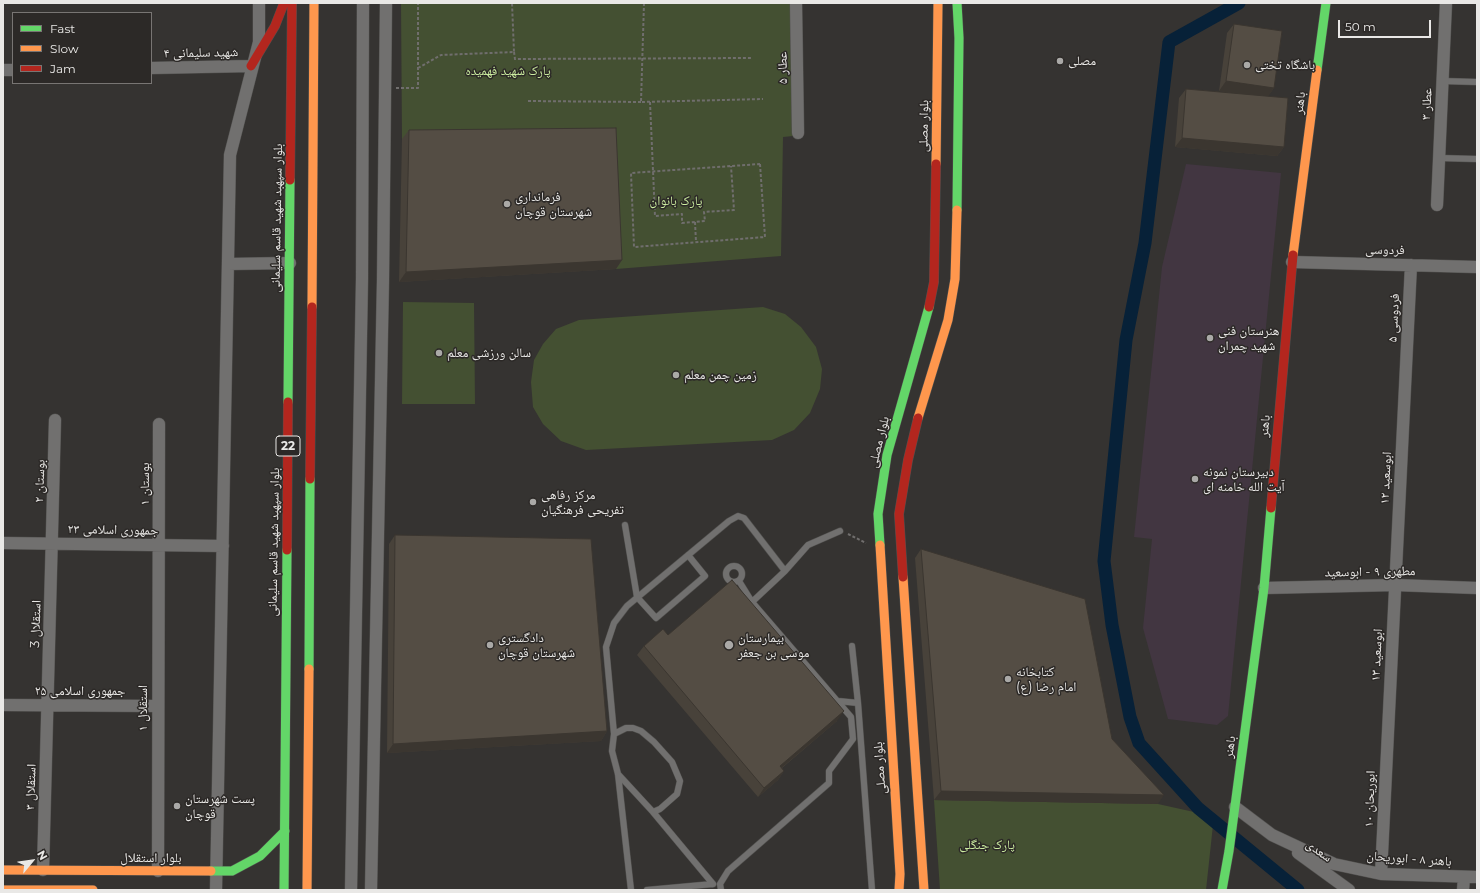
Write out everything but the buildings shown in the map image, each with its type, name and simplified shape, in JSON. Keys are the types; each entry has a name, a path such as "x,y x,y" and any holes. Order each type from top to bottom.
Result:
{"main road":[{"path":"251,66 275,26 284,3"},
{"name":"بلوار سپهبد شهید قاسم سلیمانی","path":"284,890 292,3"},
{"name":"22","path":"307,890 314,3"},
{"name":"بلوار مصلی","path":"899,890 900,874 878,514 887,454 928,315 934,282 939,33 938,3"},
{"path":"924,890 899,514 908,460 920,411 948,320 955,279 959,144 959,38 957,3"},
{"name":"باهنر","path":"1222,890 1229,851 1264,588 1292,262 1326,3"},
{"name":"بلوار استقلال","path":"3,890 42,882 158,871 232,871 260,856 284,831"},
{"name":"باهنر","path":"1229,851 1230,890"},
{"name":"بلوار استقلال","path":"3,870 42,882 93,890"},
{"path":"900,874 911,888 920,884 922,872"}],"street":[{"path":"216,890 230,155 251,66 259,42 259,3"},
{"path":"351,890 362,279 362,3"},
{"path":"371,890 383,280 386,3"},
{"name":"عطار ۵","path":"796,3 798,133"},
{"name":"عطار ۳","path":"1437,205 1446,3"},
{"name":"شهید سلیمانی ۴","path":"152,68 251,66"},
{"name":"فردوسی","path":"1292,262 1477,266"},
{"path":"228,264 290,263"},
{"name":"فردوسی ۵","path":"1406,373 1411,265"},
{"path":"362,279 383,280"},
{"name":"ابوسعید ۱۲","path":"1395,585 1406,373"},
{"name":"بوستان ۲","path":"52,543 55,420"},
{"name":"بوستان ۱","path":"158,545 159,424"},
{"name":"جمهوری اسلامی ۲۳","path":"3,543 223,546"},
{"name":"استقلال 3","path":"47,705 52,543"},
{"name":"استقلال ۱","path":"158,545 158,871"},
{"name":"مطهری ۹ - ابوسعید","path":"1264,588 1395,585 1477,588"},
{"name":"ابوسعید ۱۳","path":"1387,726 1395,585"},
{"path":"356,622 376,623"},
{"name":"جمهوری اسلامی ۲۵","path":"3,705 157,706"},
{"name":"استقلال ۳","path":"42,882 47,705"},
{"name":"ابوریحان ۱۰","path":"1381,874 1387,726"},
{"name":"باهنر ۸ - ابوریحان","path":"1235,807 1272,835 1334,864 1381,874 1477,877"},
{"name":"سعدی","path":"1272,835 1349,890"},
{"path":"1463,890 1464,877"}],"lane":[{"path":"1442,81 1477,82"},
{"path":"1439,158 1477,159"},
{"path":"631,890 618,774 612,751 614,734 606,647 614,623 627,606 729,521 738,516 744,518 785,572"},
{"path":"625,525 638,597 656,618 705,576 688,555"},
{"path":"752,602 785,572 808,545 840,531"},
{"path":"721,890 720,884 728,871 829,782 829,771 853,738 851,717 752,602 739,581"},
{"path":"852,646 858,703 872,890"},
{"path":"838,702 858,703"},
{"path":"614,734 626,728 633,728 641,731 654,742 672,762 680,781 677,794 660,809 653,812"},
{"path":"618,774 653,812 713,884 647,890"}],"path":[{"path":"385,88 418,88 418,3"},
{"path":"512,3 515,59 751,58"},
{"path":"641,102 644,3"},
{"path":"418,68 441,55 514,52"},
{"path":"528,101 650,102 763,99"},
{"path":"650,102 655,216 682,214 682,223 705,221 704,212 734,210 731,166"},
{"path":"760,164 765,237 634,247 631,173 652,172 760,164"},
{"path":"695,222 696,242"},
{"path":"840,531 880,549"}],"shaded area":[{"path":"1186,164 1281,173 1228,716 1217,725 1168,719 1143,628 1152,539 1134,537 1162,267"}],"green space":[{"name":"پارک شهید فهمیده","path":"401,3 792,3 793,136 783,137 781,256 616,269 609,138 402,139"},
{"name":"سالن ورزشی معلم","path":"403,302 474,303 475,404 402,404"},
{"name":"زمین چمن معلم","path":"763,307 785,314 801,327 816,347 822,369 820,389 810,413 794,430 772,440 586,450 561,441 543,424 533,407 531,382 534,360 543,344 556,329 579,320"},
{"name":"پارک جنگلی","path":"934,800 1158,804 1194,812 1213,825 1206,890 940,890"}],"waterway":[{"path":"1239,3 1169,42 1145,243 1126,340 1104,561 1112,625 1130,717 1139,743 1198,808 1298,890"}],"traffic: fast":[{"path":"957,3 959,38 957,210"},
{"path":"1317,70 1326,3"},
{"path":"288,402 290,180"},
{"path":"880,545 878,514 887,455 929,307"},
{"path":"309,669 310,479"},
{"path":"1222,890 1229,851 1264,588 1271,508"},
{"path":"284,890 287,550"},
{"path":"211,871 232,871 260,856 285,831"}],"traffic: slow":[{"path":"312,307 314,3"},
{"path":"936,164 938,3"},
{"path":"1293,255 1317,70"},
{"path":"918,418 948,320 955,279 957,210"},
{"path":"880,545 900,874 899,890"},
{"path":"903,577 924,890"},
{"path":"307,890 309,669"},
{"path":"3,870 211,871"},
{"path":"3,890 93,890"}],"traffic: jam":[{"path":"251,66 275,26 284,3"},
{"path":"290,180 292,3"},
{"path":"929,307 934,282 936,164"},
{"path":"1271,508 1293,255"},
{"path":"310,479 312,307"},
{"path":"287,550 288,402"},
{"path":"903,577 899,514 908,460 918,418"}],"place":[{"name":"مصلی","path":"1060,61"},
{"name":"باشگاه تختی","path":"1247,65"},
{"name":"فرمانداری شهرستان قوچان","path":"507,204"},
{"name":"هنرستان فنی شهید چمران","path":"1210,338"},
{"name":"سالن ورزشی معلم","path":"439,353"},
{"name":"زمین چمن معلم","path":"676,375"},
{"name":"دبیرستان نمونه آیت الله خامنه ای","path":"1195,479"},
{"name":"مرکز رفاهی تفریحی فرهنگیان","path":"533,502"},
{"name":"دادگستری شهرستان قوچان","path":"490,645"},
{"name":"بیمارستان موسی بن جعفر","path":"729,645"},
{"name":"کتابخانه امام رضا (ع)","path":"1008,679"},
{"name":"پست شهرستان قوچان","path":"177,806"}],"park label":[{"name":"پارک بانوان","path":"676,201"}]}
